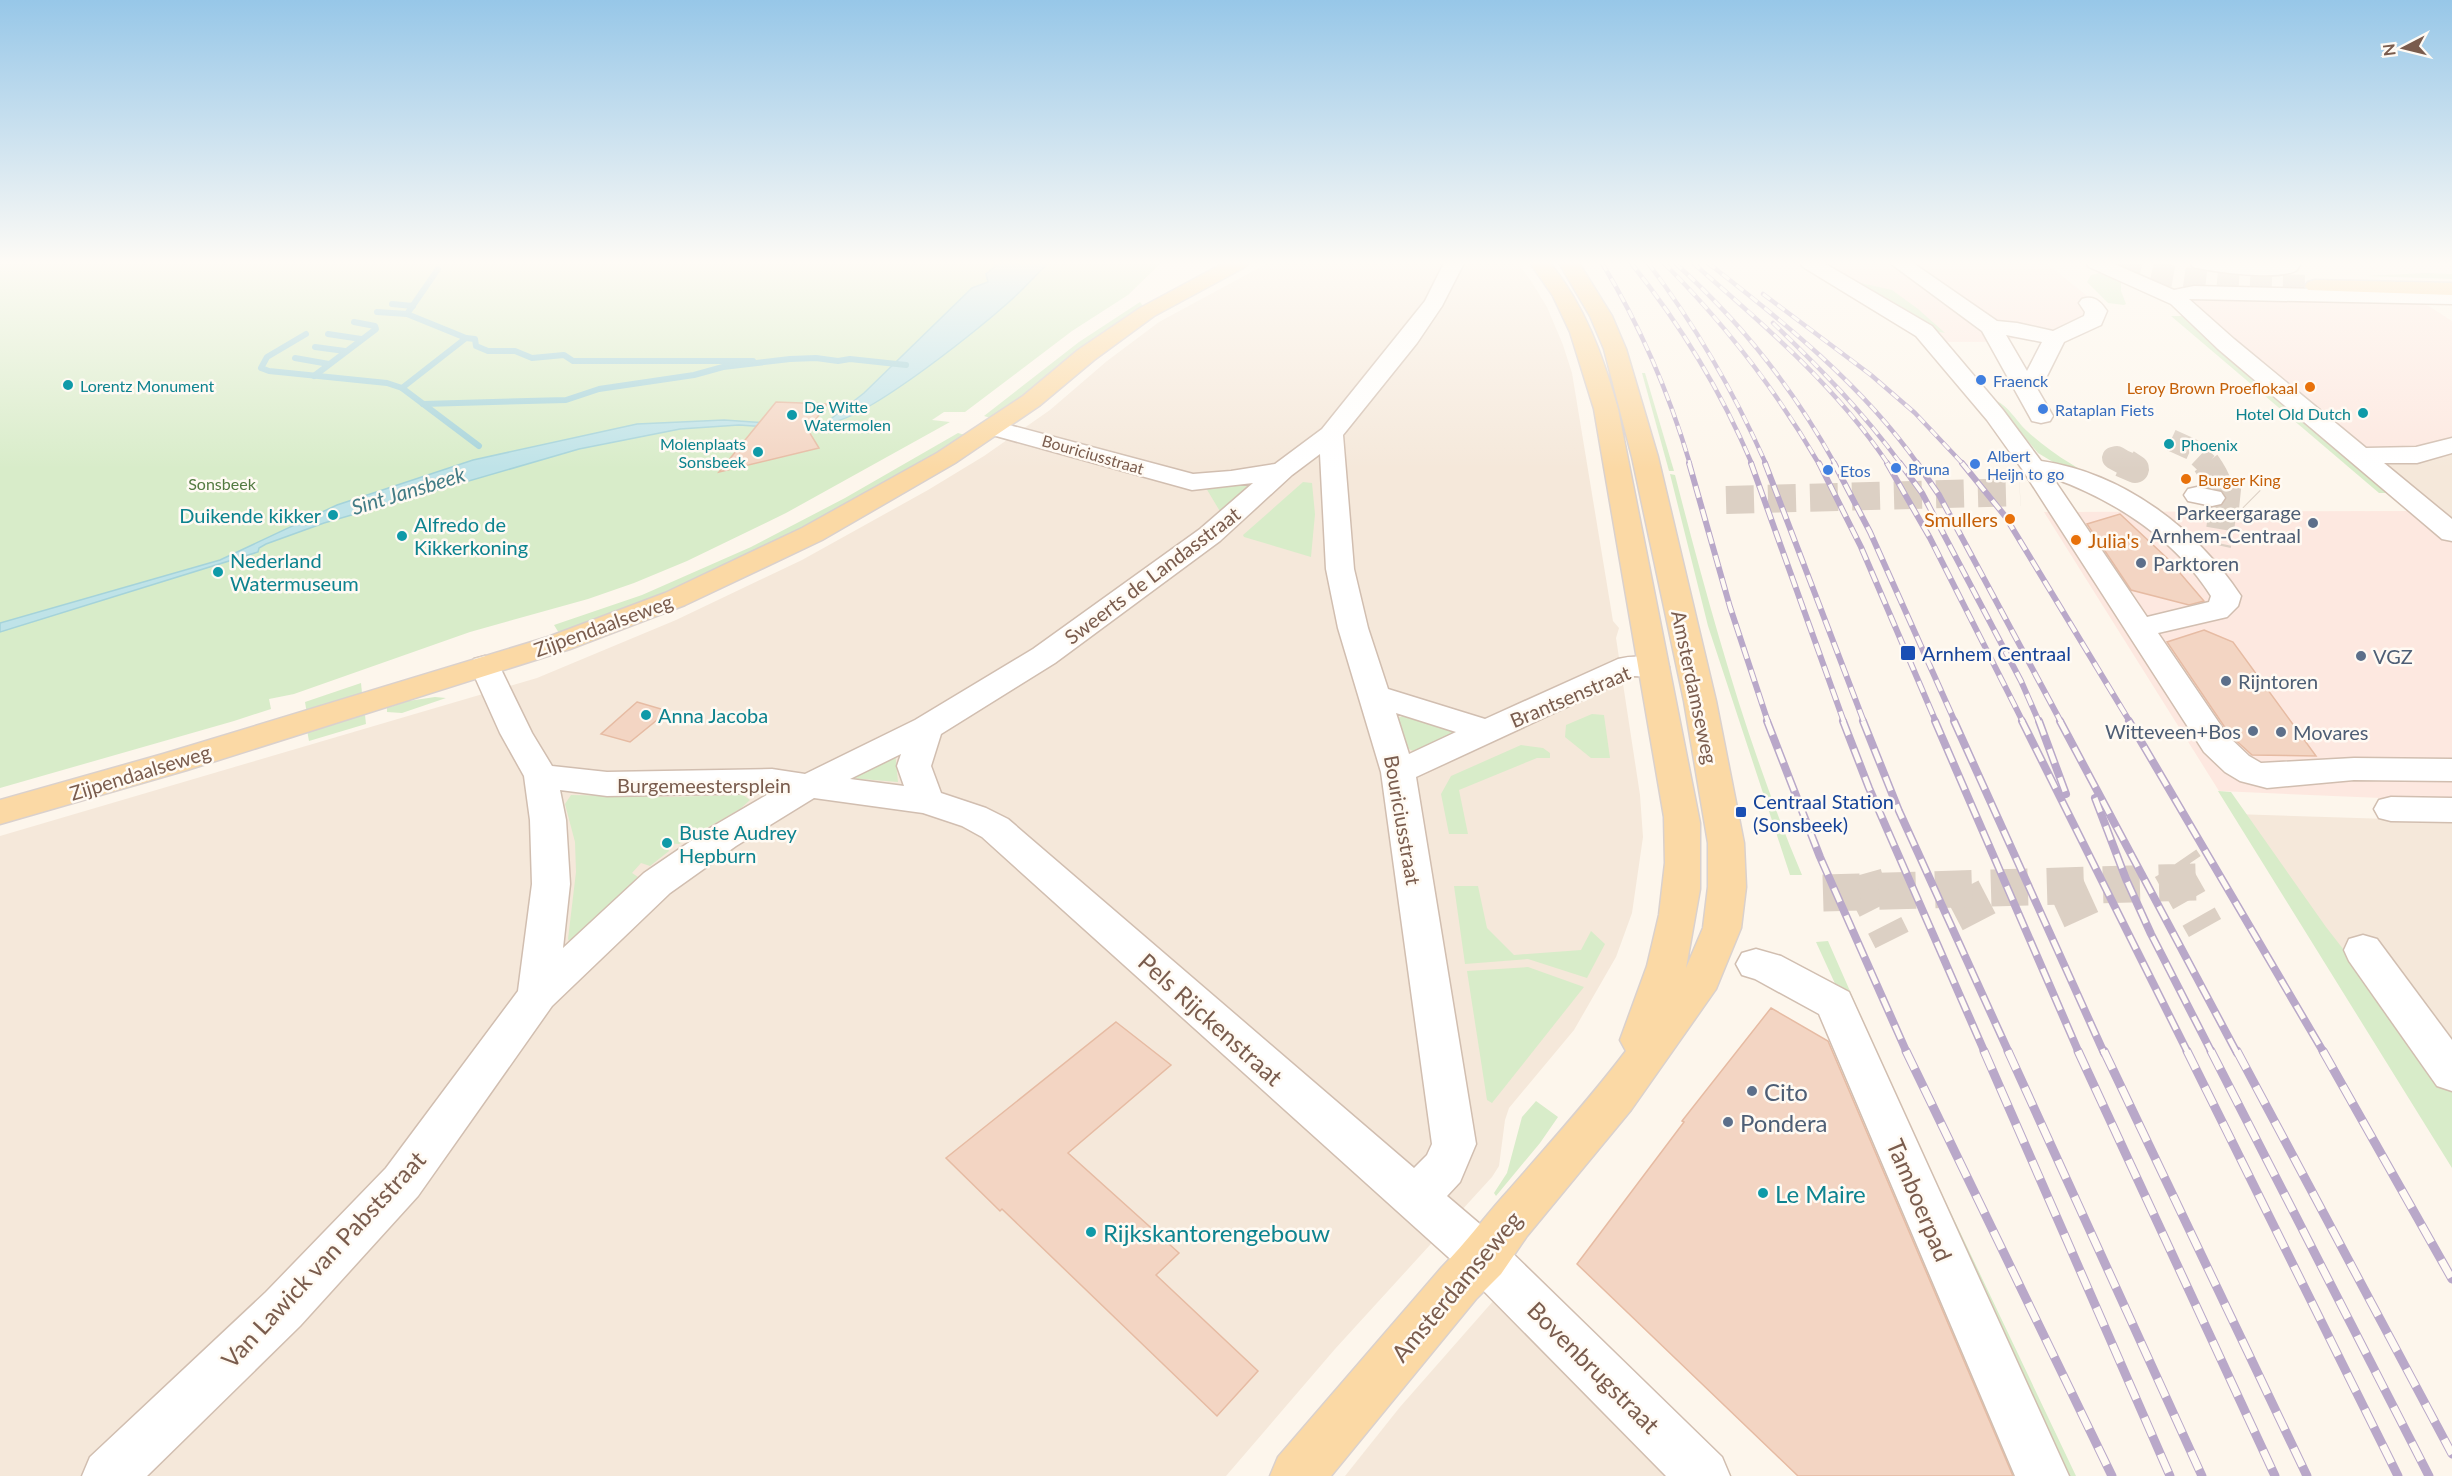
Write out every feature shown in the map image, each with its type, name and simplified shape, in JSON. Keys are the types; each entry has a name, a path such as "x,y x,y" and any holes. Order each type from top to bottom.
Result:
{"main road":[{"name":"Zijpendaalseweg","path":"0,812 164,765 485,666 639,614 738,571 879,497 994,428 1118,332"},
{"name":"Amsterdamseweg","path":"1580,332 1596,368 1606,409 1641,667 1677,786 1683,835 1680,910 1660,995 1616,1097"},
{"name":"Amsterdamseweg","path":"1297,1476 1460,1283 1484,1258 1511,1221 1616,1097 1702,978 1722,928 1727,887 1726,843 1696,688 1645,457 1628,390 1607,332"},
{"path":"1641,667 1696,688"}],"street":[{"name":"Sweerts de Landasstraat","path":"808,786 927,728 1044,656 1210,535 1282,470 1331,434 1413,332"},
{"path":"1922,332 1995,415 2033,467 2216,744 2237,765 2252,773 2267,776 2354,769 2452,770"},
{"path":"1994,332 2041,416"},
{"path":"2029,332 2055,338"},
{"path":"2019,377 2035,378 2055,338 2068,332"},
{"path":"2214,332 2452,533"},
{"name":"Bouriciusstraat","path":"994,428 1192,482 1231,479 1282,470"},
{"name":"Bouriciusstraat","path":"1331,434 1340,569 1353,628 1398,772 1454,1144 1444,1168 1416,1198"},
{"path":"2360,456 2417,455 2452,445"},
{"path":"2033,467 2060,471 2080,478 2142,513 2184,545 2226,596 2223,606 2214,612 2138,628"},
{"path":"1192,482 1202,498 1210,535"},
{"path":"485,666 516,733 541,776 548,820 550,884 538,995"},
{"name":"Brantsenstraat","path":"1398,772 1488,731 1641,667"},
{"name":"Brantsenstraat","path":"1376,696 1488,731"},
{"path":"926,801 914,766 927,728"},
{"name":"Burgemeestersplein","path":"541,776 607,784 772,781 808,786"},
{"name":"Burgemeestersplein","path":"538,995 657,883 723,837 808,786"},
{"name":"Pels Rijckenstraat","path":"808,786 926,801 974,817 995,828 1484,1258"},
{"path":"2391,809 2452,810"},
{"path":"2363,950 2452,1073"},
{"name":"Tamboerpad","path":"1756,964 1767,967 1835,1004 2042,1476"},
{"name":"Van Lawick van Pabststraat","path":"109,1476 283,1309 402,1182 538,995"},
{"name":"Bovenbrugstraat","path":"1484,1258 1703,1476"}],"shaded area":[{"path":"1146,332 1557,332 1572,373 1613,621 1619,628 1616,638 1640,795 1643,837 1632,913 1616,957 1574,1030 1509,1108 1505,1120 1499,1166 1492,1177 1335,1349 1226,1476 0,1476 0,836 537,678 676,620 802,560 928,490 984,456 1050,410 1107,361"},
{"path":"1931,332 2069,332 1985,342 1944,342"},
{"path":"2225,332 2452,332 2452,439 2417,451 2368,448 2358,444"},
{"path":"2452,451 2452,522 2386,466 2392,462"},
{"path":"2416,511 2452,542 2452,801 2219,791 2044,512"},
{"path":"2234,814 2452,821 2452,1151"},
{"path":"1494,1300 1687,1476 1345,1476 1400,1407"}],"green space":[{"name":"Sonsbeek","path":"0,332 1071,332 965,412 944,412 932,420 950,422 786,513 687,561 588,599 470,632 294,694 269,699 271,709 0,788"},
{"path":"1094,332 1109,332 994,419 984,416"},
{"path":"2190,332 2204,332 2393,493 2379,493"},
{"path":"1642,373 1645,373 1674,471 1669,471"},
{"path":"1993,400 2007,408 2027,431 2047,448 2113,488 2058,465 2038,453"},
{"path":"958,433 968,436 818,523 679,590 563,632 559,633 554,625 642,595 751,547 845,498"},
{"path":"1670,474 1675,475 1716,627 1747,727 1802,875 1790,875 1708,626"},
{"path":"1303,482 1312,483 1315,514 1311,557 1244,537 1243,535"},
{"path":"1254,483 1221,513 1206,488"},
{"path":"361,683 362,693 307,714 305,702"},
{"path":"435,697 446,698 402,713 387,712 387,708 408,701"},
{"path":"1592,714 1604,715 1610,758 1591,758 1565,737 1566,725"},
{"path":"365,715 366,724 309,741 307,730"},
{"path":"1405,715 1452,728 1454,734 1413,751 1407,748 1398,718"},
{"path":"1521,745 1543,748 1550,753 1550,758 1537,758 1459,790 1468,834 1449,834 1441,794 1451,776"},
{"path":"895,751 898,782 850,778"},
{"path":"2218,791 2231,792 2326,927 2452,1089 2452,1168"},
{"path":"571,795 670,797 743,795 750,800 740,809 679,844 665,843 669,851 650,866 641,863 632,873 638,877 573,941 569,941 576,872 575,842 565,804"},
{"path":"1454,886 1478,886 1487,928 1514,955 1581,950 1591,931 1605,944 1587,978 1528,959 1465,964"},
{"path":"1828,941 1904,1114 2076,1476 2060,1476 1816,942"},
{"path":"1528,967 1584,987 1492,1103 1487,1100 1467,971"},
{"path":"1536,1101 1558,1117 1540,1143 1496,1196 1494,1193 1507,1173 1522,1117"}],"water":[{"path":"927,332 973,332 889,394 842,419 827,422 864,393"},
{"name":"Sint Jansbeek","path":"724,420 796,425 781,428 739,425 680,429 579,449 324,523 266,544 259,548 258,552 0,632 0,623 220,560 337,505 473,460 637,424"}],"building":[{"path":"776,402 827,404 808,430 819,448 719,472"},
{"name":"Parktoren","path":"2120,514 2168,559 2204,601 2189,605 2131,590 2087,524"},
{"name":"Rijntoren","path":"2204,630 2233,642 2316,756 2252,755 2230,735 2167,642"},
{"name":"Anna Jacoba","path":"637,702 668,711 630,742 601,734"},
{"name":"Le Maire","path":"1771,1008 1828,1041 2013,1476 1798,1476 1577,1264 1684,1122 1682,1121"},
{"name":"Rijkskantorengebouw","path":"1116,1022 1171,1065 1068,1153 1179,1253 1156,1275 1258,1371 1217,1416 946,1158"}],"waterway":[{"path":"314,376 372,332"},
{"path":"451,332 466,338"},
{"path":"306,334 267,357 261,368 269,371 314,376"},
{"path":"328,334 361,339"},
{"path":"402,388 466,338"},
{"path":"466,338 475,339 476,346 488,351 515,351 532,358 564,355 573,361 753,361"},
{"path":"315,347 345,351"},
{"path":"295,358 329,364"},
{"path":"423,404 566,400 599,389 694,375 723,367 790,359 816,358 838,361 850,359 906,365"},
{"path":"314,376 387,383 402,388"},
{"path":"402,388 423,404"},
{"path":"423,404 479,446"}],"tunnel":[{"path":"2171,440 2191,449 2206,463"},
{"path":"2124,464 2113,458 2117,457 2128,464"},
{"path":"2121,463 2135,469 2126,463"},
{"path":"2206,463 2218,483 2222,499"},
{"path":"1726,500 2020,492"},
{"path":"2212,498 2222,499"},
{"path":"2217,545 2222,499"},
{"path":"2222,499 2252,502 2250,500"},
{"path":"2179,882 2196,882 2181,860"},
{"path":"2171,868 2179,882"},
{"path":"1863,874 1868,892"},
{"path":"1868,892 2179,882"},
{"path":"2179,882 2205,928"},
{"path":"2066,886 2087,932"},
{"path":"1962,889 1987,937"},
{"path":"1823,893 1868,892"},
{"path":"1868,892 1892,940"}],"railway":[{"path":"1639,332 1673,412 1690,464"},
{"path":"1681,332 1699,359 1727,411 1752,464"},
{"path":"1695,332 1741,411 1766,464"},
{"path":"1727,332 1767,384 1819,464"},
{"path":"1743,332 1783,382 1835,464"},
{"path":"1771,332 1822,382 1868,435 1888,464"},
{"path":"1782,332 1840,391 1901,464"},
{"path":"1793,332 1847,381 1896,435 1918,464"},
{"path":"1814,332 1871,375 1915,413 1963,464"},
{"path":"1689,463 1730,607 1768,722"},
{"path":"1751,463 1844,722"},
{"path":"1765,463 1864,722"},
{"path":"1819,463 1861,547 1936,722"},
{"path":"1834,463 1870,532 1955,722"},
{"path":"1887,463 1930,538 2023,722"},
{"path":"1900,463 1922,493 2021,681 2039,722"},
{"path":"1917,463 1939,495 2061,722"},
{"path":"1962,463 2005,516 2130,722"},
{"path":"1767,721 1820,857 1907,1053"},
{"path":"1843,721 1869,788 1985,1053"},
{"path":"1863,721 1899,811 2009,1053"},
{"path":"1935,721 2079,1053"},
{"path":"1954,721 2104,1053"},
{"path":"2022,721 2187,1051"},
{"path":"2039,721 2066,794"},
{"path":"2060,721 2237,1053"},
{"path":"2129,721 2324,1053"},
{"path":"2095,798 2126,879 2151,934 2212,1053"},
{"path":"1906,1051 2112,1476"},
{"path":"1984,1051 2170,1476"},
{"path":"2008,1051 2202,1476"},
{"path":"2078,1051 2275,1476"},
{"path":"2104,1051 2307,1476"},
{"path":"2187,1051 2398,1476"},
{"path":"2211,1051 2429,1476"},
{"path":"2237,1051 2452,1454"},
{"path":"2323,1051 2452,1279"}],"place":[{"name":"Fraenck","path":"1981,380"},
{"name":"Lorentz Monument","path":"68,385"},
{"name":"Leroy Brown Proeflokaal","path":"2310,387"},
{"name":"Rataplan Fiets","path":"2043,409"},
{"name":"Hotel Old Dutch","path":"2363,413"},
{"name":"De Witte Watermolen","path":"792,415"},
{"name":"Phoenix","path":"2169,444"},
{"name":"Molenplaats Sonsbeek","path":"758,452"},
{"name":"Albert Heijn to go","path":"1975,464"},
{"name":"Bruna","path":"1896,468"},
{"name":"Etos","path":"1828,470"},
{"name":"Burger King","path":"2186,479"},
{"name":"Duikende kikker","path":"333,515"},
{"name":"Smullers","path":"2010,519"},
{"name":"Parkeergarage Arnhem-Centraal","path":"2313,523"},
{"name":"Alfredo de Kikkerkoning","path":"402,536"},
{"name":"Julia's","path":"2076,540"},
{"name":"Parktoren","path":"2141,563"},
{"name":"Nederland Watermuseum","path":"218,572"},
{"name":"Arnhem Centraal","path":"1908,653"},
{"name":"VGZ","path":"2361,656"},
{"name":"Rijntoren","path":"2226,681"},
{"name":"Anna Jacoba","path":"646,715"},
{"name":"Witteveen+Bos","path":"2253,731"},
{"name":"Movares","path":"2281,732"},
{"name":"Centraal Station (Sonsbeek)","path":"1741,812"},
{"name":"Buste Audrey Hepburn","path":"667,843"},
{"name":"Cito","path":"1752,1091"},
{"name":"Pondera","path":"1728,1122"},
{"name":"Le Maire","path":"1763,1193"},
{"name":"Rijkskantorengebouw","path":"1091,1232"}]}
